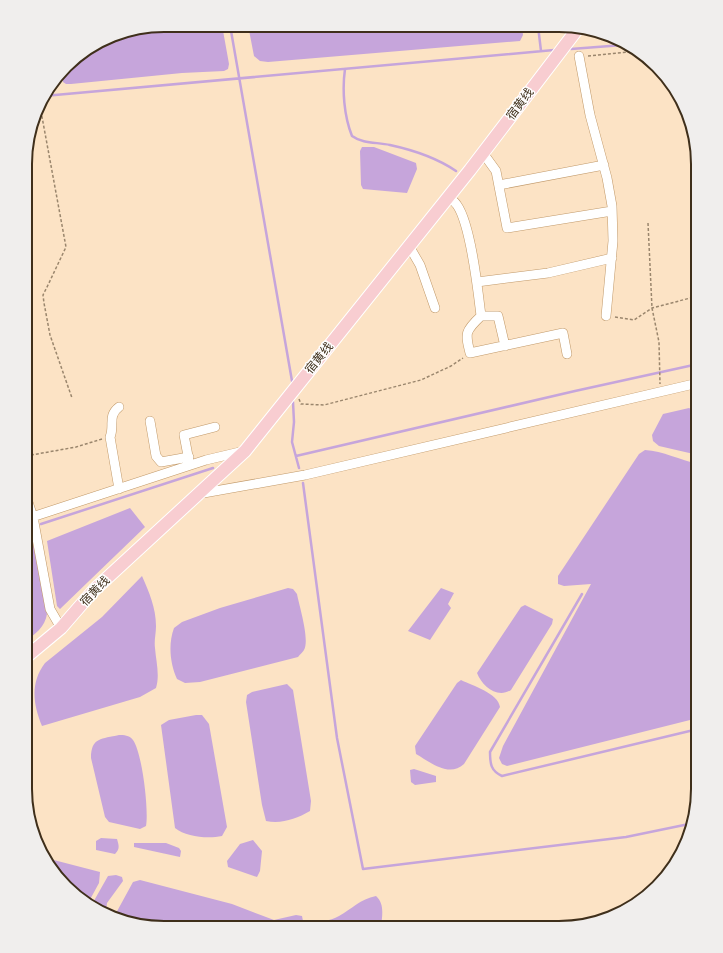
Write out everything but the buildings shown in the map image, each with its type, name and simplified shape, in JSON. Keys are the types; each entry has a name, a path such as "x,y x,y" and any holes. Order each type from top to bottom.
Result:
{"main road":[{"name":"宿黄线","path":"32,652 61,628 94,590 244,451 449,197 574,33"}],"street":[{"path":"579,56 590,115 604,165 612,211 613,241 606,316"},
{"path":"483,153 496,171 507,228 612,211"},
{"path":"499,185 604,165"},
{"path":"449,197 457,205 464,220 477,282 481,316"},
{"path":"409,246 420,265 435,308"},
{"path":"477,282 548,273 612,258"},
{"path":"505,346 498,316 481,316 470,326 466,334 470,353 505,346 563,333 566,354"},
{"path":"198,494 305,475 691,385"},
{"path":"119,407 113,412 111,418 113,430 110,437 119,489"},
{"path":"150,421 156,456 161,462 189,461 244,451"},
{"path":"189,461 184,435 215,427"},
{"path":"32,517 119,489 189,461"},
{"path":"32,531 50,610 61,628"}],"path":[{"path":"579,56 628,52"},
{"path":"41,117 66,247 44,295 50,335 72,398"},
{"path":"648,223 652,308 660,342 659,377"},
{"path":"606,316 634,320 652,308 691,298"},
{"path":"295,388 301,404 324,405 421,380 451,366 470,353"},
{"path":"32,455 76,447 110,437"}],"shaded area":[{"path":"155,32 223,32 229,64 228,69 224,71 182,73 71,84 66,84 63,82 65,77 77,65 91,54 113,42 130,36"},
{"path":"249,32 523,32 523,35 520,41 268,62 260,61 254,56"},
{"path":"362,147 374,147 416,163 417,169 407,193 363,189 361,185 360,151"},
{"path":"689,408 691,409 691,453 659,446 653,441 652,435 663,414"},
{"path":"645,450 652,451 691,462 691,720 507,766 502,764 499,758 503,746 591,584 564,586 558,584 558,576 639,454"},
{"path":"130,508 145,527 60,609 57,606 47,541"},
{"path":"34,541 47,614 42,626 32,636 32,542"},
{"path":"142,576 152,600 156,619 155,645 158,673 156,688 140,697 42,726 34,694 37,678 45,663 102,617"},
{"path":"288,588 293,589 297,594 305,631 306,645 304,651 298,657 200,682 185,683 177,679 173,667 170,647 174,628 182,622 220,608"},
{"path":"441,588 454,593 448,604 451,608 430,640 408,631"},
{"path":"525,605 553,619 552,624 511,690 500,693 495,692 482,682 477,673 521,607"},
{"path":"461,680 490,694 495,698 500,707 464,764 458,768 446,769 433,764 416,754 415,746 457,683"},
{"path":"287,684 293,690 311,801 310,811 289,820 272,822 266,821 262,805 246,702 247,695 252,692"},
{"path":"202,715 209,724 227,827 222,836 210,837 191,835 175,828 161,725 169,720"},
{"path":"119,735 130,737 133,740 142,768 147,818 146,826 140,829 109,822 105,817 91,758 95,743 103,738"},
{"path":"414,769 436,776 436,782 415,785 411,782 410,770"},
{"path":"101,838 117,839 119,847 118,851 115,854 96,850 96,841"},
{"path":"253,840 262,851 260,871 257,877 228,867 227,861 240,844"},
{"path":"134,843 166,843 179,848 181,851 180,857 134,847"},
{"path":"53,860 100,872 99,883 90,899 65,876"},
{"path":"116,875 122,877 123,881 107,903 106,907 94,901 108,876"},
{"path":"140,880 232,904 274,920 296,915 302,916 303,921 164,921 130,917 117,912 133,882"},
{"path":"376,896 381,903 381,921 326,921 335,918 370,897"}],"waterway":[{"path":"231,32 292,381"},
{"path":"539,32 541,51"},
{"path":"571,49 617,45"},
{"path":"52,95 554,50"},
{"path":"345,69 344,103 352,136 365,142 390,145 416,152 433,158 456,171"},
{"path":"296,456 691,366"},
{"path":"293,402 294,422 292,442 299,468"},
{"path":"41,524 213,468"},
{"path":"303,483 337,738 363,869 626,837 686,825"},
{"path":"582,594 490,752 490,760 495,772 502,776 691,731"}]}
